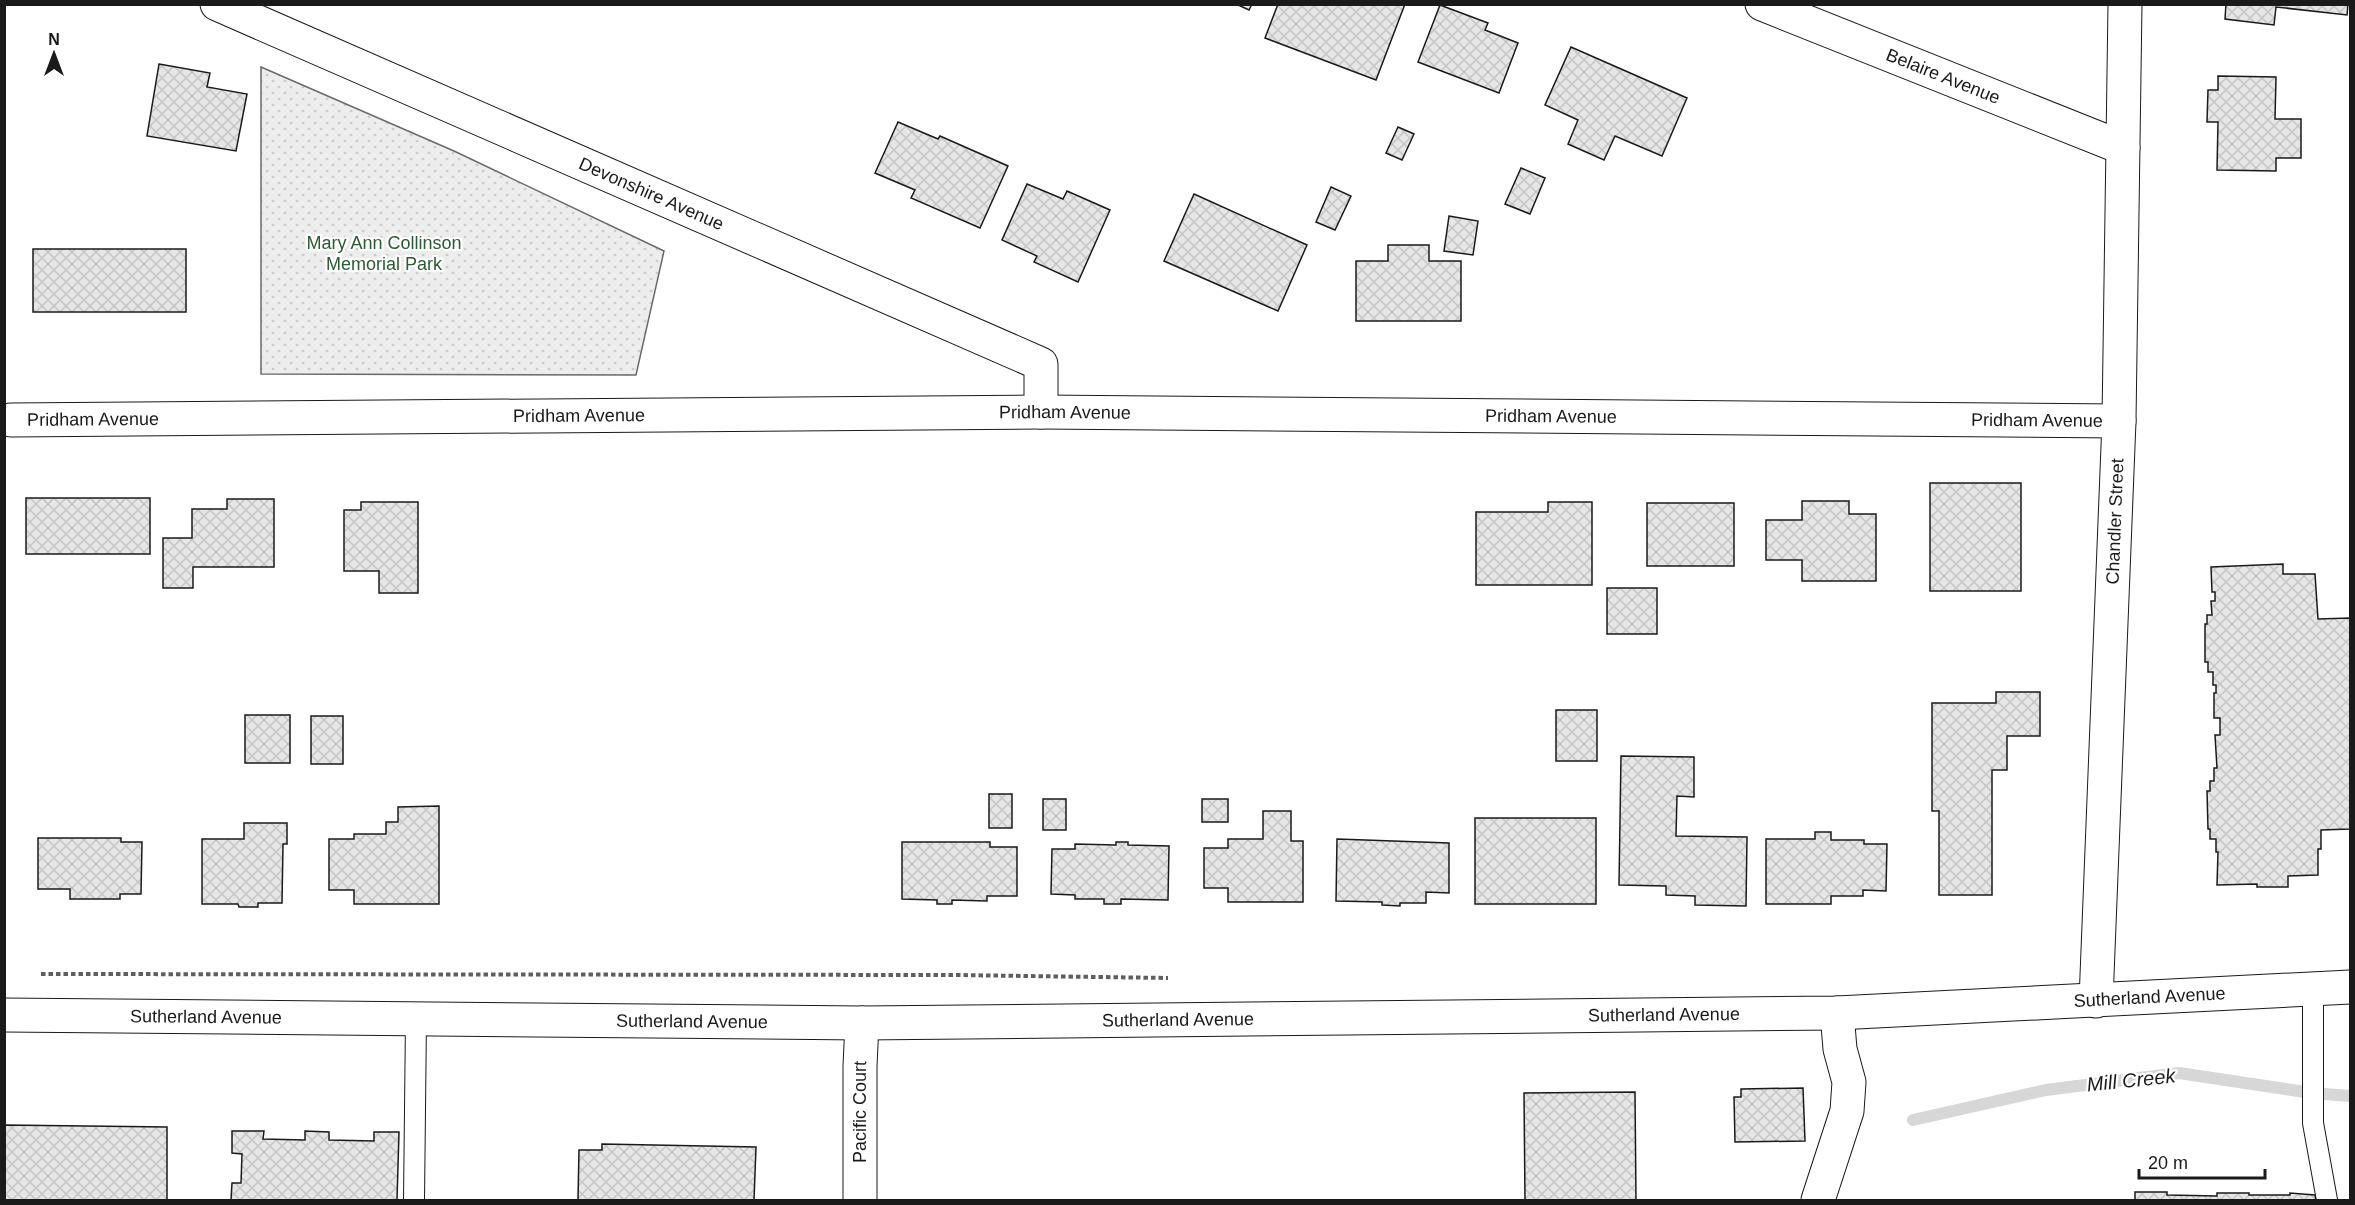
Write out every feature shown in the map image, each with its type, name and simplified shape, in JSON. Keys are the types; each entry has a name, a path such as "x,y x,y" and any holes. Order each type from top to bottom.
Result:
{"street":[{"name":"Devonshire Avenue","path":"217,4 1041,364 1041,412"},
{"name":"Belaire Avenue","path":"1762,4 2123,148"},
{"name":"Chandler Street","path":"2096,1001 2119,421 2125,4"},
{"name":"Pridham Avenue","path":"11,420 1041,412 2119,421"},
{"name":"Sutherland Avenue","path":"4,1015 862,1023 1836,1013 2350,987"},
{"path":"1818,1200 1847,1112 1849,1082 1840,1049 1836,1013"},
{"name":"Pacific Court","path":"860,1200 862,1023"}],"lane":[{"path":"2313,989 2313,1123 2326,1200"},
{"path":"414,1200 416,1019"}],"path":[{"path":"40,974 920,975 1168,978"}],"green space":[{"name":"Mary Ann Collinson Memorial Park","path":"261,67 454,151 664,251 636,375 261,374"}],"building":[{"path":"1236,4 1252,4 1249,10"},
{"path":"1278,4 1405,4 1376,80 1265,38"},
{"path":"2226,4 2348,4 2347,15 2276,7 2274,25 2225,19"},
{"path":"1440,5 1488,23 1485,30 1518,43 1499,93 1418,62"},
{"path":"1571,47 1687,98 1662,156 1615,136 1604,160 1568,144 1578,120 1545,105"},
{"path":"159,64 210,73 207,87 247,94 236,151 147,136"},
{"path":"2218,76 2276,77 2275,119 2301,119 2301,158 2276,158 2276,171 2217,170 2218,122 2207,122 2208,90 2218,90"},
{"path":"898,122 938,139 940,136 1008,166 980,228 911,198 915,190 875,173"},
{"path":"1398,127 1414,134 1402,160 1386,153"},
{"path":"1521,168 1545,178 1530,214 1505,204"},
{"path":"1027,184 1063,199 1067,191 1110,210 1078,282 1034,262 1037,256 1002,240"},
{"path":"1331,187 1351,196 1335,230 1316,222"},
{"path":"1194,194 1307,245 1278,311 1164,261"},
{"path":"1449,216 1478,221 1473,255 1444,251"},
{"path":"1388,245 1429,245 1429,261 1461,261 1461,321 1356,321 1356,261 1388,261"},
{"path":"33,249 186,249 186,312 33,312"},
{"path":"1930,483 2021,483 2021,591 1930,591"},
{"path":"26,498 150,498 150,554 26,554"},
{"path":"227,499 274,499 274,567 193,567 193,588 163,588 163,538 192,538 192,509 227,509"},
{"path":"1802,501 1849,501 1849,514 1876,514 1876,581 1802,581 1802,560 1766,560 1766,520 1802,520"},
{"path":"361,502 418,502 418,593 379,593 379,571 344,571 344,510 361,510"},
{"path":"1548,502 1592,502 1592,585 1476,585 1476,512 1548,512"},
{"path":"1647,503 1734,503 1734,566 1647,566"},
{"path":"2283,564 2283,574 2315,574 2318,619 2350,618 2350,829 2321,830 2318,875 2288,876 2288,887 2257,887 2257,884 2217,885 2218,852 2216,852 2216,839 2210,839 2210,829 2208,829 2207,791 2210,791 2210,781 2214,781 2214,768 2217,768 2215,735 2220,735 2220,718 2214,718 2216,685 2213,685 2213,672 2208,672 2208,662 2205,662 2205,624 2207,624 2207,615 2212,615 2211,601 2215,601 2215,592 2212,592 2211,567"},
{"path":"1607,588 1657,588 1657,634 1607,634"},
{"path":"1996,692 2040,692 2040,736 2007,736 2007,770 1992,770 1992,895 1939,895 1939,811 1932,811 1932,703 1996,703"},
{"path":"1556,710 1597,710 1597,761 1556,761"},
{"path":"245,715 290,715 290,763 245,763"},
{"path":"311,716 343,716 343,764 311,764"},
{"path":"1621,756 1694,757 1694,797 1677,796 1676,836 1747,837 1746,906 1695,905 1695,896 1666,895 1666,886 1619,885"},
{"path":"989,794 1012,794 1012,828 989,828"},
{"path":"1043,799 1066,799 1066,830 1043,830"},
{"path":"1202,799 1228,799 1228,822 1202,822"},
{"path":"439,806 439,904 354,904 354,890 329,890 329,839 354,839 354,834 386,834 386,822 398,822 398,807"},
{"path":"1263,811 1291,811 1291,841 1303,841 1303,902 1228,902 1228,888 1204,888 1204,848 1228,848 1228,839 1263,839"},
{"path":"1475,818 1596,818 1596,904 1475,904"},
{"path":"244,823 287,823 287,844 283,844 282,903 258,903 258,907 239,907 238,904 202,904 202,839 244,839"},
{"path":"1815,832 1831,832 1831,840 1864,840 1864,844 1887,844 1886,891 1863,890 1863,896 1831,896 1831,904 1766,904 1766,839 1815,839"},
{"path":"38,838 121,838 121,842 142,842 141,894 120,894 120,899 70,899 70,889 38,889"},
{"path":"1337,839 1449,843 1449,893 1426,892 1426,903 1400,903 1400,906 1382,905 1382,902 1336,901"},
{"path":"902,842 990,842 990,847 1017,847 1017,896 987,896 987,901 952,900 952,904 937,904 937,900 902,899"},
{"path":"1116,842 1128,842 1128,845 1169,846 1168,900 1121,899 1121,904 1104,904 1104,899 1075,899 1075,895 1051,894 1052,849 1075,849 1075,844 1116,845"},
{"path":"1803,1088 1805,1141 1735,1142 1734,1097 1741,1097 1741,1089"},
{"path":"1635,1092 1636,1200 1525,1200 1524,1093"},
{"path":"4,1125 167,1127 167,1200 4,1200"},
{"path":"232,1131 264,1131 263,1139 305,1140 305,1131 329,1132 329,1140 374,1141 374,1132 399,1132 397,1200 231,1200 232,1183 241,1183 242,1154 232,1153"},
{"path":"602,1144 756,1147 754,1200 578,1200 579,1150 602,1150"},
{"path":"2135,1192 2217,1196 2217,1193 2290,1195 2290,1193 2315,1195 2316,1200 2135,1200"}],"waterway":[{"name":"Mill Creek","path":"1913,1120 2046,1090 2179,1073 2312,1093 2350,1096"}]}
